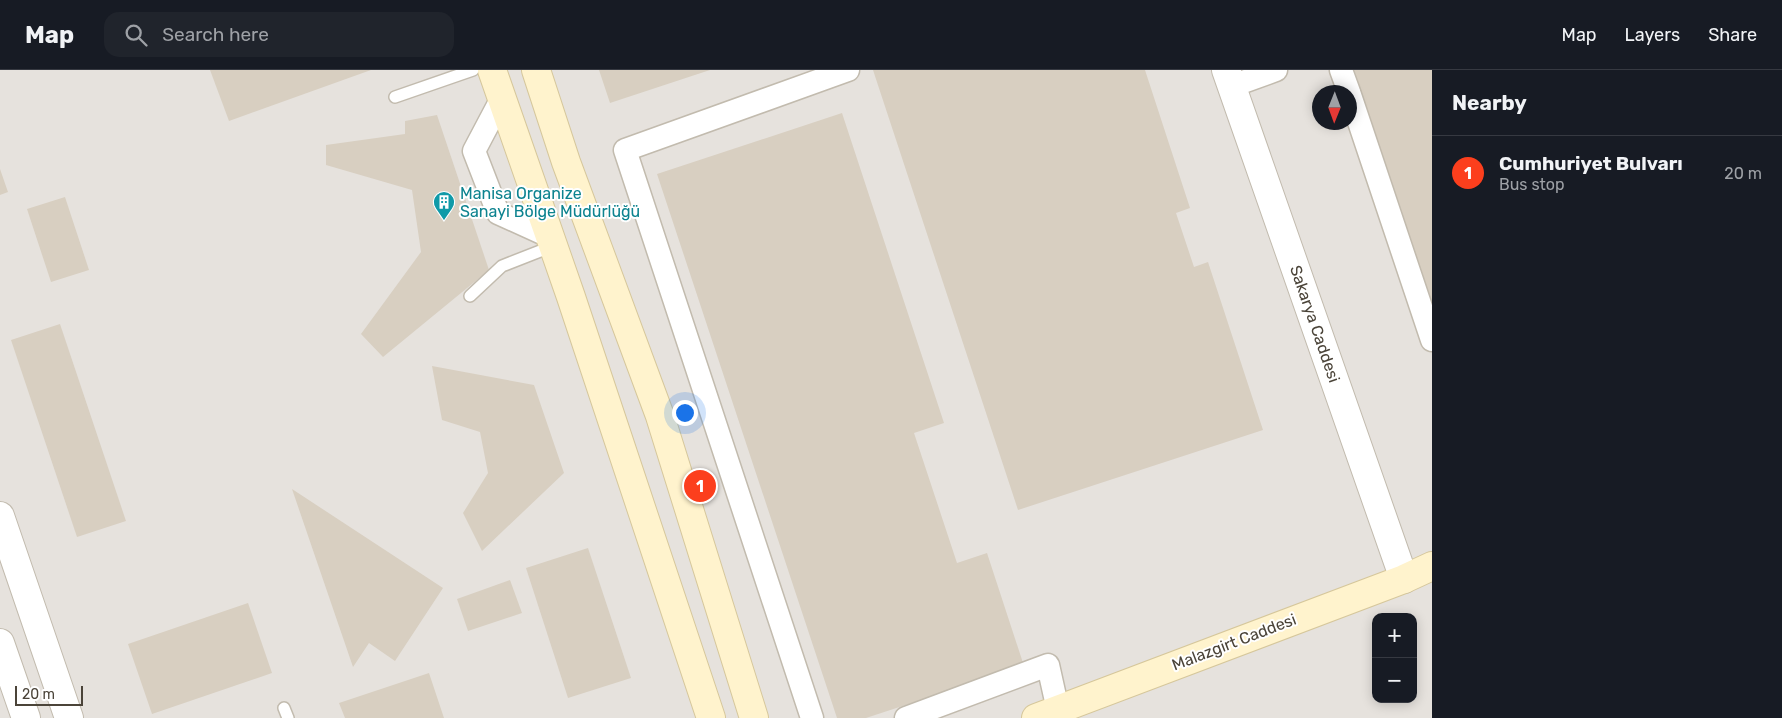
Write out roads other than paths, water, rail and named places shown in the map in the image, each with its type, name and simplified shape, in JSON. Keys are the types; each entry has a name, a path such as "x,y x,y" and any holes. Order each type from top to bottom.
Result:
{"main road":[{"path":"492,70 552,241 711,718"},
{"path":"536,70 566,162 660,416 754,718"},
{"name":"Malazgirt Caddesi","path":"1047,714 1404,579 1432,566"}],"street":[{"path":"812,718 625,150 848,70"},
{"path":"1229,78 1276,70"},
{"path":"1341,70 1346,85"},
{"name":"Sakarya Caddesi","path":"1229,78 1404,579"},
{"path":"502,98 474,151 498,213 552,241"},
{"path":"1357,118 1432,340"},
{"path":"0,516 69,718"},
{"path":"0,642 26,718"},
{"path":"906,718 1048,665 1047,714"}],"lane":[{"path":"395,97 473,70"},
{"path":"470,296 502,266 552,241"}],"place":[{"name":"Manisa Organize Sanayi Bölge Müdürlüğü","path":"444,221"},
{"name":"Cumhuriyet Bulvarı","path":"700,486"}]}
